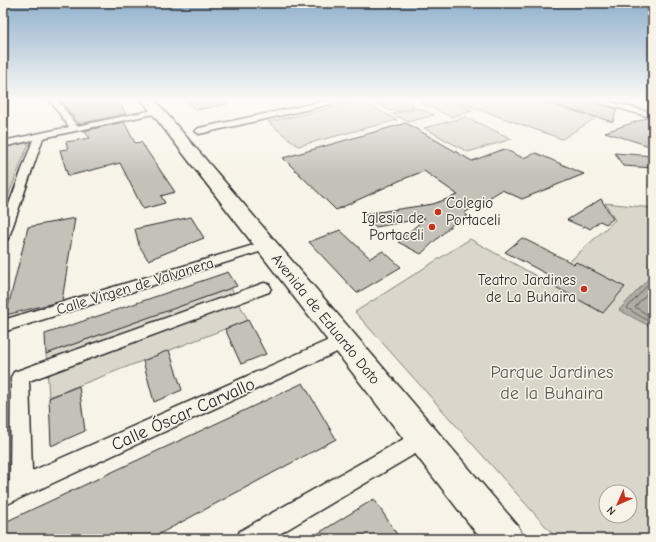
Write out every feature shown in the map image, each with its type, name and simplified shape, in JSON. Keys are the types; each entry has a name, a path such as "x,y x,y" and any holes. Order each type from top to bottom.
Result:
{"main road":[{"name":"Avenida de Eduardo Dato","path":"169,124 505,539"}],"street":[{"path":"72,124 75,129"},
{"path":"3,144 75,129 90,124"},
{"path":"199,131 229,124"},
{"path":"3,237 39,136"},
{"name":"Calle Virgen de Valvanera","path":"3,326 267,245"},
{"path":"21,486 20,377 264,288"},
{"name":"Calle Óscar Carvallo","path":"3,495 344,341"},
{"path":"248,539 423,438"}],"green space":[{"path":"271,124 381,124 298,146"},
{"path":"438,124 481,124 512,139 468,152 424,128"},
{"path":"521,124 586,124 562,139"},
{"path":"29,143 3,209 3,147"},
{"name":"Parque Jardines de la Buhaira","path":"605,203 653,208 653,539 557,539 355,312 470,239 547,282 615,220"},
{"path":"231,288 248,320 49,397 46,354"}],"water":[{"path":"653,274 653,328 619,310"}],"building":[{"path":"114,124 125,124 135,143 141,142 175,192 161,196 165,203 143,209 120,163 68,176 60,150 68,149 66,142 90,138 84,131"},
{"path":"401,124 408,124 472,161 504,149 523,158 536,153 584,174 522,199 502,190 464,213 468,216 456,221 421,254 398,242 425,218 376,227 365,214 433,204 458,195 424,171 336,210 283,158"},
{"path":"628,124 653,124 653,147 605,132"},
{"path":"615,153 653,156 653,168 623,166"},
{"path":"601,199 613,219 606,224 600,221 590,229 567,220"},
{"path":"191,217 204,238 148,260 139,245 135,229"},
{"path":"75,218 62,301 6,315 28,227"},
{"path":"340,230 370,258 383,251 401,267 357,293 309,242"},
{"path":"522,238 574,264 576,262 625,287 603,313 552,285 558,280 505,252"},
{"path":"228,272 237,286 46,354 45,334"},
{"path":"248,320 266,354 241,364 225,329"},
{"path":"169,350 182,390 154,402 143,361"},
{"path":"303,383 336,439 150,539 3,539 3,523"},
{"path":"79,386 85,431 51,446 49,398"},
{"path":"374,499 400,539 309,539"}],"place":[{"name":"Colegio Portaceli","path":"438,212"},
{"name":"Iglesia de Portaceli","path":"432,227"},
{"name":"Teatro Jardines de La Buhaira","path":"584,289"}]}
